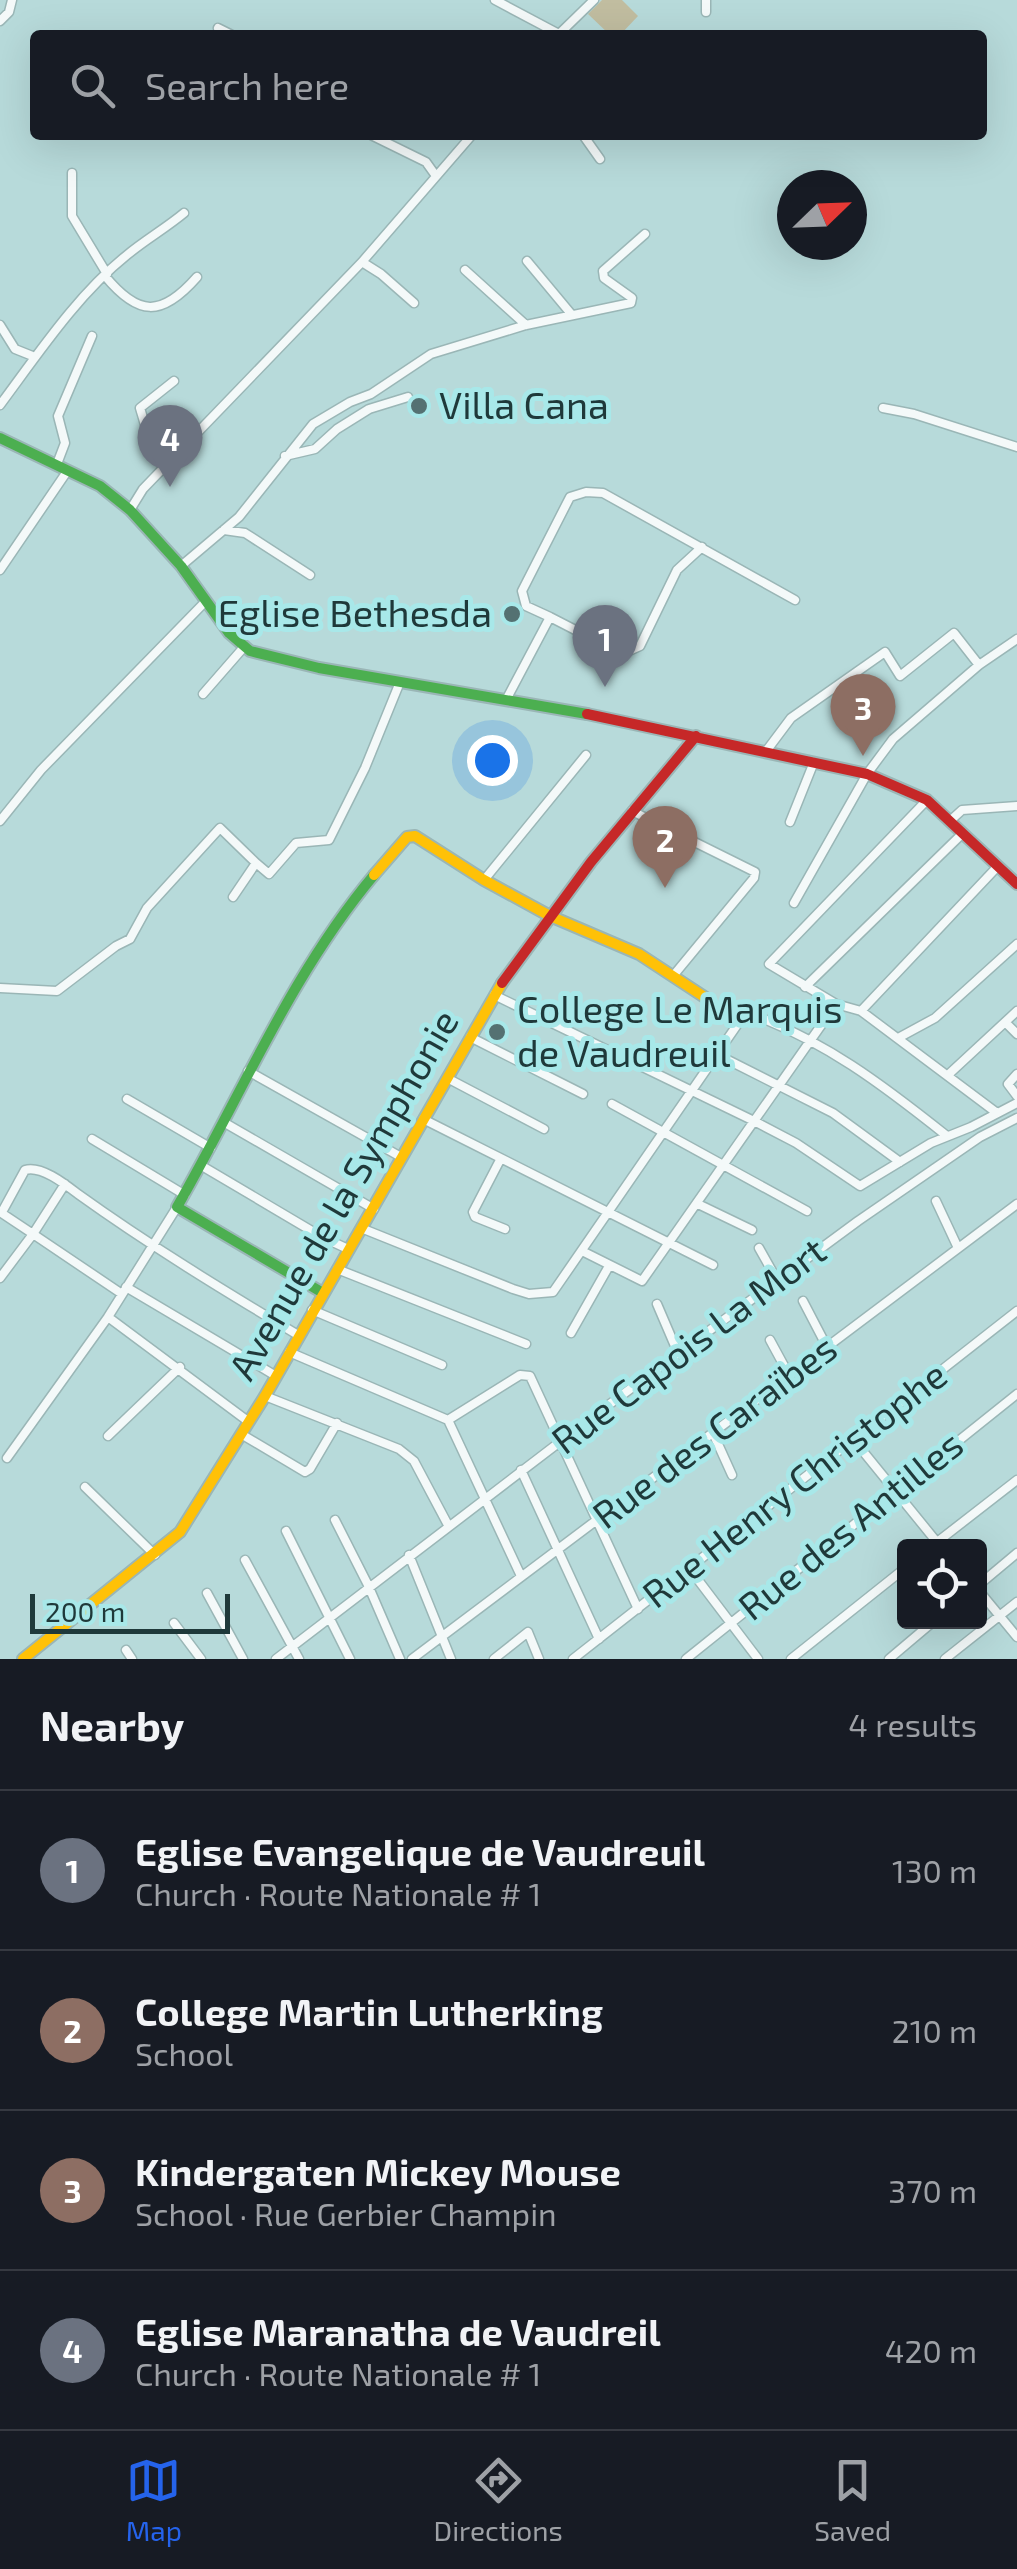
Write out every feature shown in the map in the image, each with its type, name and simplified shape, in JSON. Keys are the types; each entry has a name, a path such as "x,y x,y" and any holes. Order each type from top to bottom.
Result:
{"street":[{"path":"0,21 12,0"},
{"path":"495,0 550,30"},
{"path":"564,30 594,0"},
{"path":"706,0 706,12"},
{"path":"218,28 222,30"},
{"path":"381,140 426,162 436,176"},
{"path":"130,510 143,489 362,262 468,140"},
{"path":"587,140 600,159"},
{"path":"72,173 72,216 106,275 128,301 140,308 154,306 175,297 196,277"},
{"path":"0,405 106,275 184,213"},
{"path":"181,566 239,516 313,424 372,394 431,354 526,325 631,303 632,298 604,278 603,271 645,234"},
{"path":"527,261 572,314"},
{"path":"362,262 414,303"},
{"path":"465,270 526,325"},
{"path":"0,325 15,349 35,358"},
{"path":"0,570 63,467 66,443 58,416 92,336"},
{"path":"174,382 140,408 151,445 174,456"},
{"path":"285,456 315,450 337,429 370,409 408,397"},
{"path":"883,408 1017,447"},
{"path":"0,438 100,486 130,510 181,566 228,633 244,648 286,661 696,736 867,774 927,800 1017,884"},
{"path":"702,547 678,570 640,646 628,654 526,606 522,591 570,497 586,492 603,494 702,547 795,600"},
{"path":"224,530 245,534 310,575"},
{"path":"0,821 41,770 206,602"},
{"path":"506,700 550,618"},
{"path":"767,750 791,718 885,652 900,676 954,633 979,665"},
{"path":"794,903 867,774 893,739 979,665 1017,640"},
{"path":"203,694 244,648"},
{"path":"0,988 57,991 130,939 147,908 220,828 270,874 296,843 329,840 365,768 400,682"},
{"name":"Avenue de la Symphonie","path":"23,1659 180,1532 265,1396 494,995 550,916 696,736"},
{"path":"484,880 586,755"},
{"path":"790,822 814,762"},
{"path":"927,800 769,962 836,1004 861,1011 997,1113"},
{"path":"951,820 962,810 1017,806"},
{"path":"632,811 755,872 674,976"},
{"path":"804,986 963,832"},
{"path":"7,1458 108,1316 178,1207 225,1123 248,1071 340,916 407,837 415,836 550,916 639,954 706,998"},
{"path":"233,897 256,863"},
{"path":"861,1011 998,866"},
{"path":"900,1037 935,1018 1017,944"},
{"path":"494,995 754,1121 796,1143 860,1186 1017,1099 1008,1084 1017,1074"},
{"path":"582,1251 640,1282 836,1004"},
{"path":"949,1074 1017,1010"},
{"path":"362,1228 530,1294 553,1292 746,1012 870,1074 947,1136"},
{"path":"1005,1022 1017,1034"},
{"path":"470,1037 583,1094"},
{"path":"716,1054 833,1112 900,1162"},
{"path":"248,1071 400,1157"},
{"path":"446,1078 544,1129"},
{"path":"128,1099 211,1148"},
{"path":"612,1104 806,1211"},
{"name":"Rue Capois La Mort","path":"276,1659 678,1353 965,1148 1017,1118"},
{"path":"422,1120 713,1265"},
{"path":"225,1123 374,1209"},
{"path":"92,1139 184,1195"},
{"path":"500,1160 472,1212 505,1229"},
{"path":"202,1166 348,1249"},
{"path":"276,1376 124,1290 1,1212 28,1168 65,1184 152,1247 298,1335"},
{"path":"0,1277 65,1184"},
{"path":"936,1201 958,1248"},
{"path":"698,1204 752,1230"},
{"name":"Rue des Caraïbes","path":"412,1659 1017,1204"},
{"path":"178,1207 322,1292"},
{"path":"759,1248 778,1280"},
{"path":"571,1332 609,1266"},
{"path":"337,1269 526,1344"},
{"path":"803,1301 827,1347"},
{"path":"657,1304 678,1353"},
{"path":"312,1310 442,1365"},
{"name":"Rue Henry Christophe","path":"573,1659 1017,1311"},
{"path":"108,1316 249,1422"},
{"path":"770,1340 790,1376"},
{"path":"289,1352 448,1420 522,1576"},
{"path":"108,1436 180,1368"},
{"path":"448,1420 527,1373 638,1609"},
{"name":"Rue des Antilles","path":"686,1659 1017,1394"},
{"path":"265,1396 399,1449 414,1461 448,1525"},
{"path":"241,1434 305,1472 337,1423"},
{"path":"713,1433 732,1476"},
{"path":"854,1439 932,1539"},
{"path":"521,1470 599,1639"},
{"path":"944,1539 1017,1480"},
{"path":"85,1487 155,1555"},
{"path":"335,1520 400,1659"},
{"path":"286,1531 350,1659"},
{"path":"987,1578 1017,1553"},
{"path":"408,1555 451,1659"},
{"path":"245,1560 299,1659"},
{"path":"689,1568 758,1659"},
{"path":"791,1659 897,1575"},
{"path":"207,1593 243,1659"},
{"path":"987,1600 1017,1636"},
{"path":"945,1659 1017,1602"},
{"path":"174,1624 200,1659"},
{"path":"889,1659 925,1629"},
{"path":"494,1659 528,1632 539,1659"}],"shaded area":[{"path":"602,0 622,0 638,16 625,30 605,30 588,14"}],"traffic: fast":[{"path":"0,438 100,486 130,510 181,566 229,633 250,651 319,668 587,714"},
{"path":"323,1293 177,1207 292,994 344,913 374,875"}],"traffic: slow":[{"path":"374,875 407,837 415,836 550,916 639,954 706,998"},
{"path":"23,1659 180,1532 265,1396 502,983"}],"traffic: jam":[{"path":"587,714 867,774 927,800 1017,884"},
{"path":"502,983 591,862 696,736"}],"place":[{"name":"Villa Cana","path":"419,406"},
{"name":"Eglise Maranatha de Vaudreil","path":"170,487"},
{"name":"Eglise Bethesda","path":"512,614"},
{"name":"Eglise Evangelique de Vaudreuil","path":"605,687"},
{"name":"Kindergaten Mickey Mouse","path":"863,756"},
{"name":"College Martin Lutherking","path":"665,888"},
{"name":"College Le Marquis de Vaudreuil","path":"497,1032"}]}
